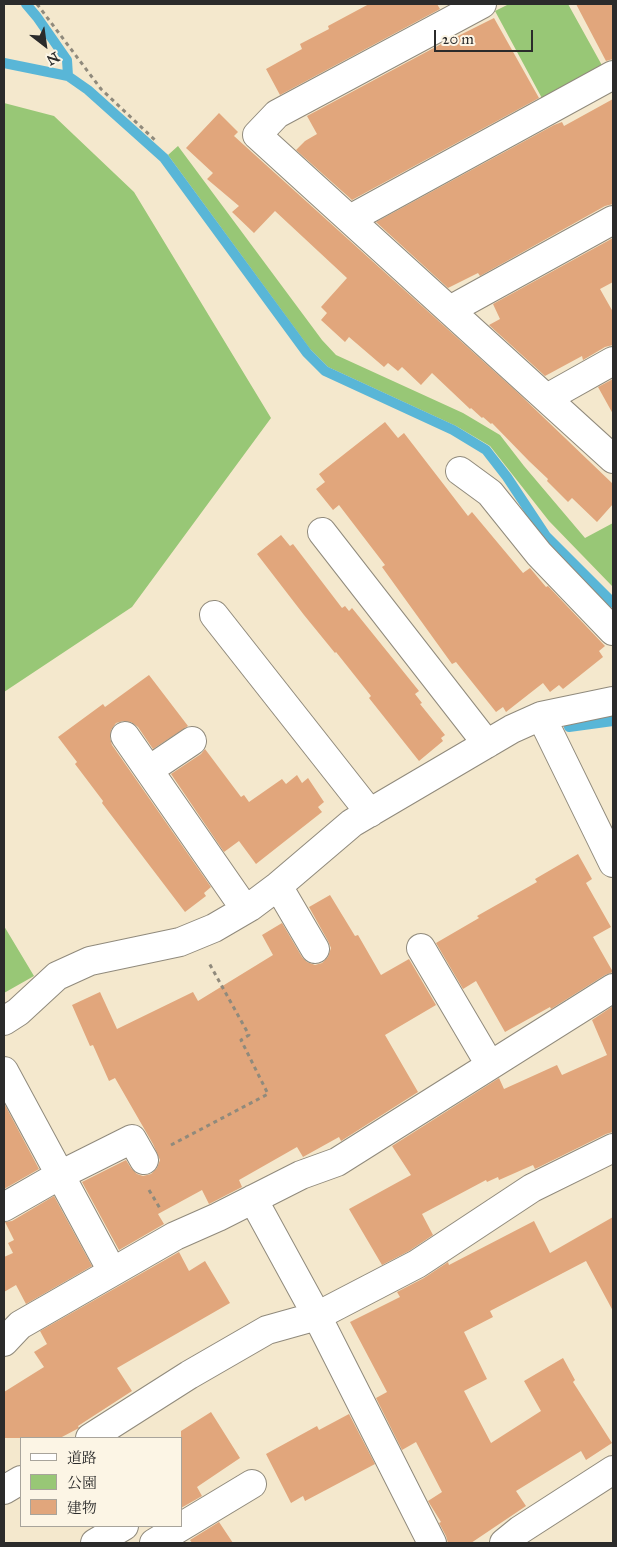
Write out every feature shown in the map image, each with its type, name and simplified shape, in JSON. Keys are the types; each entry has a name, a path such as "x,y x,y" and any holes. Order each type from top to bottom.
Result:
{"street":[{"path":"475,5 277,114 258,135 613,459"},
{"path":"350,220 613,75"},
{"path":"450,310 613,220"},
{"path":"546,398 613,362"},
{"path":"460,471 490,494 539,554 613,631"},
{"path":"322,532 487,744"},
{"path":"214,615 370,813"},
{"path":"4,1021 18,1012 57,976 90,961 180,942 214,928 278,886 352,823 512,730 541,716 613,701"},
{"path":"541,716 613,863"},
{"path":"125,736 245,909"},
{"path":"149,770 192,741"},
{"path":"278,886 315,949"},
{"path":"421,948 490,1066"},
{"path":"4,1342 20,1325 175,1236 218,1217 300,1175 337,1162 613,988"},
{"path":"4,1071 112,1271"},
{"path":"4,1207 132,1139 144,1160"},
{"path":"92,1437 189,1375 267,1330 317,1316 418,1264 532,1188 613,1148"},
{"path":"253,1199 317,1316 432,1543"},
{"path":"504,1543 528,1525 613,1470"},
{"path":"4,1490 20,1481"},
{"path":"182,1526 252,1484"},
{"path":"95,1543 122,1527"},
{"path":"125,1527 135,1543"},
{"path":"154,1543 181,1527"}],"path":[{"path":"37,4 101,89 156,140"},
{"path":"175,1236 137,1167 144,1160 268,1094 241,1040 249,1035 194,936"}],"green space":[{"path":"509,4 568,4 604,69 544,102 495,11"},
{"path":"4,103 54,116 134,192 271,418 132,607 4,692"},
{"path":"178,146 322,340 336,355 463,413 500,435 585,538 613,523 613,587 549,521 490,446 456,426 328,367 310,349 168,155"},
{"path":"4,926 34,976 4,993"}],"building":[{"path":"369,4 437,4 440,9 280,95 266,69 302,49 300,44 329,29 328,26"},
{"path":"576,4 613,4 613,59 606,61"},
{"path":"494,18 539,98 352,200 296,150 305,141 317,134 307,116 456,36"},
{"path":"613,99 613,204 605,206 480,276 478,273 448,288 376,222 554,125 562,122 564,126"},
{"path":"219,113 238,132 234,136 516,391 613,484 613,504 597,522 572,498 568,502 547,481 548,479 492,423 470,409 432,373 421,385 402,367 398,371 388,363 384,367 349,337 345,342 321,320 327,313 321,307 347,278 275,211 254,233 232,212 239,206 207,179 213,173 186,148"},
{"path":"613,238 613,282 600,289 613,312 613,345 605,347 583,360 582,356 545,376 489,325 500,319 493,304"},
{"path":"613,379 613,414 598,387"},
{"path":"385,422 398,438 404,433 468,516 472,512 523,573 530,568 546,587 548,586 605,646 599,651 603,657 563,689 559,685 550,692 543,683 506,712 503,707 496,712 456,662 452,664 382,567 385,565 339,505 333,510 316,489 325,482 319,474"},
{"path":"281,535 290,546 293,544 342,608 345,606 349,611 352,608 419,691 415,694 422,703 420,704 445,735 441,738 443,741 419,761 369,698 371,696 304,615 257,554"},
{"path":"149,675 188,726 153,749 138,727 131,722 123,721 116,723 111,730 110,738 112,745 211,887 204,893 206,896 185,912 102,803 103,801 75,764 77,762 58,737 103,704 105,707"},
{"path":"205,749 241,797 244,795 249,802 282,779 286,784 297,775 302,783 308,778 324,802 318,807 322,812 256,864 239,841 224,852 171,774 201,754"},
{"path":"578,854 592,879 586,883 611,927 593,937 613,972 605,975 551,1009 550,1007 505,1032 476,981 463,989 436,943 479,918 477,916 537,882 535,879"},
{"path":"330,895 355,936 358,935 381,975 409,959 436,1005 385,1035 418,1092 341,1141 339,1137 303,1157 297,1147 239,1180 242,1187 209,1204 202,1190 158,1214 164,1224 119,1250 82,1182 126,1160 137,1174 143,1176 151,1174 157,1168 160,1160 153,1144 115,1078 109,1081 93,1045 90,1046 72,1005 100,992 117,1029 193,992 198,1001 273,955 262,935 282,923 302,957 307,962 315,965 322,963 328,957 331,948 309,907"},
{"path":"613,1006 613,1132 535,1169 533,1165 499,1180 498,1177 487,1182 486,1180 422,1214 433,1235 409,1251 382,1265 349,1209 411,1175 392,1146 499,1078 504,1089 557,1065 562,1075 607,1055 592,1020"},
{"path":"4,1103 39,1169 4,1189"},
{"path":"54,1196 92,1266 26,1304 16,1285 4,1292 4,1257 13,1253 8,1243 14,1240 5,1222 12,1221"},
{"path":"613,1217 613,1311 586,1261 490,1311 493,1317 464,1332 487,1379 464,1391 491,1443 541,1411 524,1381 563,1358 575,1380 573,1382 612,1443 586,1460 581,1451 516,1491 526,1506 471,1543 448,1543 439,1523 441,1522 428,1501 442,1492 416,1442 402,1450 376,1398 387,1392 350,1322 400,1297 397,1292 424,1278 448,1262 449,1265 534,1221 550,1253"},
{"path":"179,1252 189,1271 205,1261 230,1303 117,1368 132,1391 78,1426 79,1428 62,1437 4,1438 4,1392 44,1367 34,1352 47,1344 40,1331"},
{"path":"211,1412 240,1458 197,1487 202,1496 182,1507 182,1437 181,1431"},
{"path":"349,1414 375,1464 305,1501 303,1496 291,1503 266,1454 317,1426 319,1430"},
{"path":"219,1522 233,1543 192,1543 190,1540"}],"waterway":[{"path":"26,4 67,60 68,76"},
{"path":"4,63 68,76 88,90 164,158 307,353 325,371 453,430 486,450 507,477 546,536 613,603"},
{"path":"569,727 613,721"}]}
